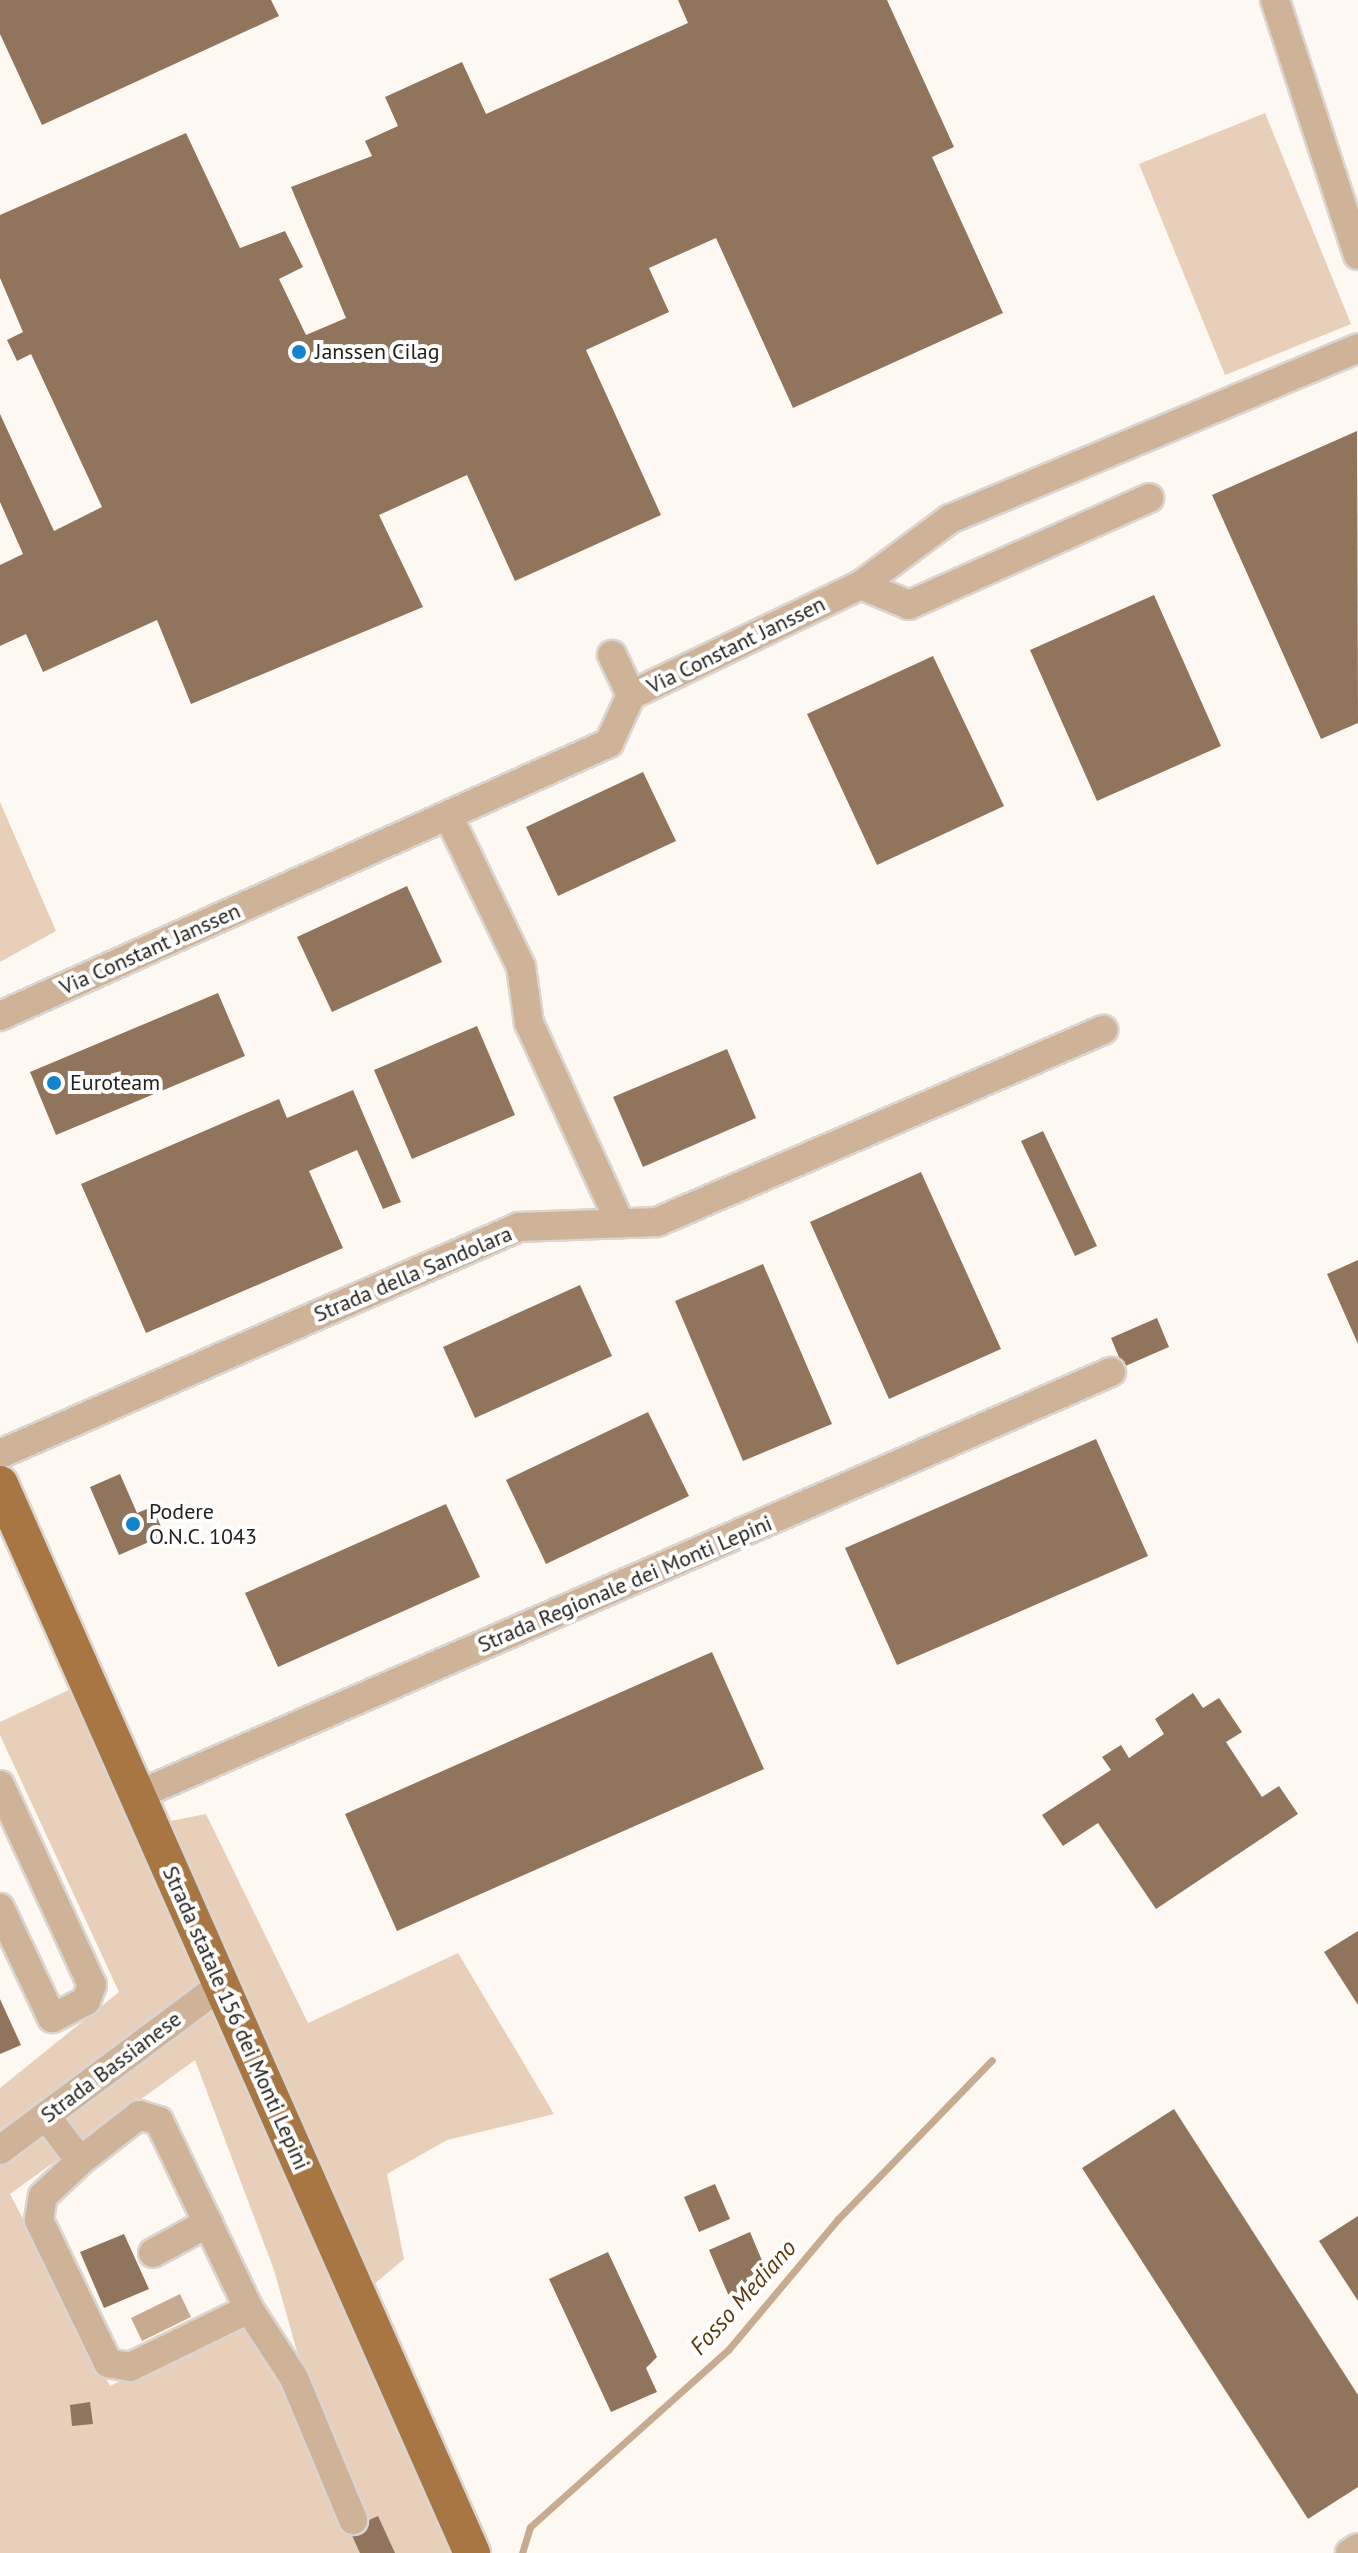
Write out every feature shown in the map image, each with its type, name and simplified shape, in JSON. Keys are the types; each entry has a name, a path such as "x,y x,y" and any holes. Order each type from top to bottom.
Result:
{"main road":[{"name":"Strada statale 156 dei Monti Lepini","path":"0,1484 472,2553"}],"street":[{"path":"1275,0 1358,255"},
{"name":"Via Constant Janssen","path":"0,1016 609,743 631,695 861,585 950,519 1358,348"},
{"path":"861,585 909,605 1149,498"},
{"path":"612,655 631,695"},
{"path":"448,815 521,967 529,1023 620,1223"},
{"name":"Strada della Sandolara","path":"0,1454 519,1227 657,1222 1103,1030"},
{"name":"Strada Regionale dei Monti Lepini","path":"138,1795 1111,1372"},
{"path":"0,1785 92,1985 86,2001 52,2018 0,1908"},
{"name":"Strada Bassianese","path":"0,2150 221,1985"},
{"path":"46,2116 80,2161"},
{"path":"249,2309 130,2367 108,2363 39,2220 43,2196 80,2161 134,2118 155,2117 249,2309 294,2378 353,2520"},
{"path":"153,2253 208,2223"},
{"path":"1350,2553 1358,2548"}],"shaded area":[{"path":"1265,113 1351,324 1225,375 1139,164"},
{"path":"0,802 56,931 0,962"},
{"path":"73,1688 140,1827 206,1814 308,2023 458,1953 554,2114 447,2140 387,2174 404,2259 348,2306 458,2553 0,2553 0,2088 119,1992 0,1735 0,1722","holes":["195,2060 274,2270 300,2362 260,2312 110,2386 10,2194"]},
{"path":"180,2294 191,2317 142,2341 131,2318"}],"building":[{"path":"0,0 271,0 279,16 42,125 0,34"},
{"name":"Janssen Cilag","path":"678,0 887,0 954,147 932,157 1003,313 793,408 716,238 649,268 669,312 586,350 661,515 515,581 467,475 379,515 423,607 191,704 157,620 43,672 26,634 0,646 0,565 23,554 0,502 0,414 54,531 102,507 31,354 17,361 7,340 23,332 0,278 0,215 186,133 240,248 285,231 303,267 279,279 306,335 346,318 291,187 372,156 365,141 398,126 385,97 462,62 486,114 688,23"},
{"path":"1357,431 1358,723 1321,739 1212,495"},
{"path":"1154,595 1221,746 1097,801 1030,650"},
{"path":"933,656 1004,806 877,865 807,714"},
{"path":"643,772 676,841 558,896 526,827"},
{"path":"407,886 442,962 332,1012 297,937"},
{"path":"218,993 245,1056 56,1135 30,1072"},
{"path":"477,1026 515,1115 412,1159 374,1070"},
{"path":"727,1049 756,1118 643,1167 613,1097"},
{"path":"353,1090 401,1202 383,1209 357,1150 309,1171 343,1248 146,1333 81,1184 279,1099 287,1118"},
{"path":"1043,1131 1097,1246 1075,1256 1021,1141"},
{"path":"921,1172 1001,1349 889,1399 810,1222"},
{"path":"1358,1260 1358,1344 1327,1274"},
{"path":"763,1264 832,1424 743,1461 675,1301"},
{"path":"580,1285 612,1356 475,1418 443,1347"},
{"path":"1157,1318 1169,1347 1123,1367 1111,1338"},
{"path":"648,1412 689,1496 546,1564 506,1480"},
{"path":"1096,1439 1148,1556 897,1665 845,1548"},
{"name":"Podere O.N.C. 1043","path":"120,1474 137,1513 152,1507 165,1535 119,1555 90,1487"},
{"path":"446,1504 480,1577 278,1667 245,1593"},
{"path":"712,1652 764,1769 397,1931 345,1814"},
{"path":"1193,1693 1203,1708 1219,1698 1242,1732 1226,1742 1262,1797 1279,1786 1298,1814 1156,1909 1098,1823 1063,1846 1042,1815 1111,1770 1102,1757 1121,1745 1129,1758 1164,1734 1155,1719"},
{"path":"1358,1931 1358,2005 1324,1952"},
{"path":"0,1999 21,2045 0,2054"},
{"path":"1174,2109 1358,2395 1358,2487 1308,2519 1082,2168"},
{"path":"715,2184 730,2219 699,2232 684,2197"},
{"path":"1358,2216 1358,2301 1319,2241"},
{"path":"750,2232 766,2270 746,2278 752,2292 731,2301 709,2250"},
{"path":"124,2234 149,2289 104,2308 80,2252"},
{"path":"608,2252 657,2357 646,2368 657,2392 611,2412 549,2279"},
{"path":"90,2402 93,2424 72,2426 70,2405"},
{"path":"378,2516 395,2553 360,2553 349,2529"}],"waterway":[{"name":"Fosso Mediano","path":"522,2553 530,2527 728,2350 838,2219 992,2060"}],"place":[{"name":"Janssen Cilag","path":"299,352"},
{"name":"Euroteam","path":"54,1083"},
{"name":"Podere O.N.C. 1043","path":"133,1524"}]}
